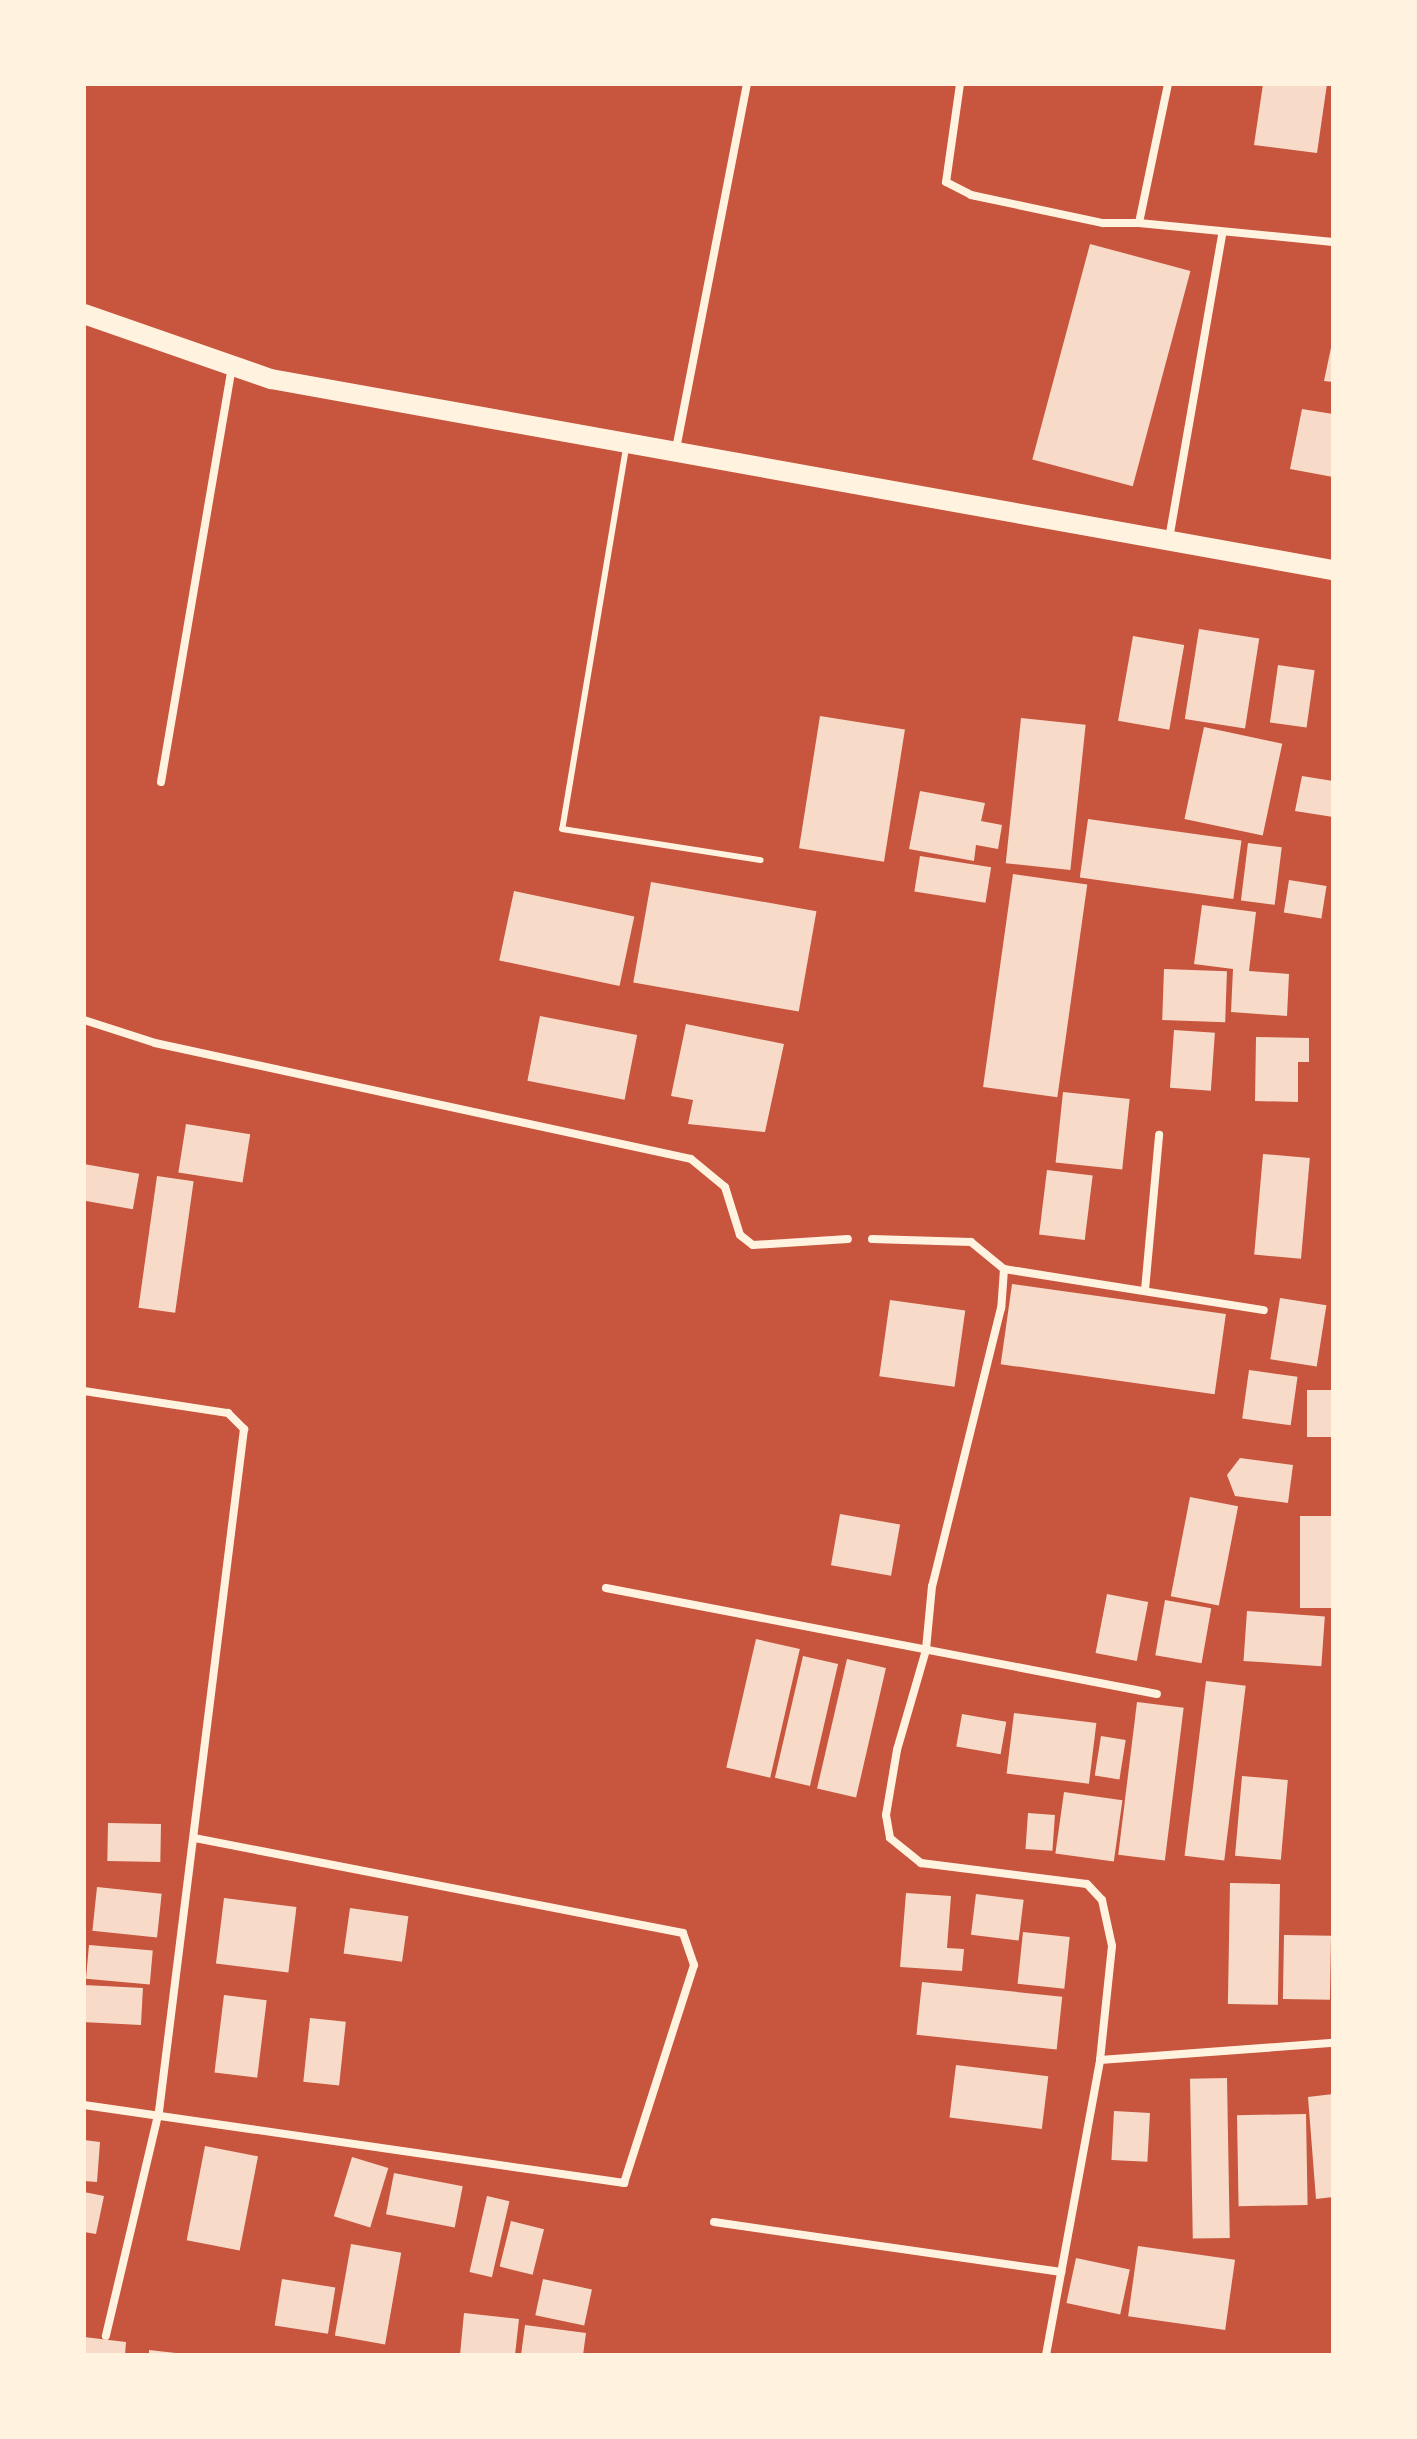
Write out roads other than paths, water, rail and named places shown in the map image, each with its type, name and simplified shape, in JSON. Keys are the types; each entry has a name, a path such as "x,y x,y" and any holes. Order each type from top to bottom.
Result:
{"main road":[{"path":"84,314 232,366 1333,570"}],"street":[{"path":"676,449 747,84"},
{"path":"960,84 946,182 971,195 1103,223 1139,223 1222,236 1333,242"},
{"path":"1139,223 1168,84"},
{"path":"1169,540 1222,236"},
{"path":"161,782 232,366"},
{"path":"84,1020 202,1054 691,1159 725,1187 740,1235 753,1245 848,1239"},
{"path":"1145,1290 1159,1135"},
{"path":"872,1239 971,1242 1004,1269 1264,1310"},
{"path":"1004,1269 1001,1308 932,1586 926,1650 892,1774 890,1838 921,1863 1087,1884 1102,1900 1112,1946 1100,2060 1046,2355"},
{"path":"84,1391 228,1413 244,1429 159,2111 106,2336"},
{"path":"606,1588 1157,1694"},
{"path":"84,2105 159,2111 624,2183 694,1965 683,1933 195,1838"},
{"path":"1100,2060 1333,2043"},
{"path":"714,2222 1061,2272"}],"lane":[{"path":"627,440 562,829 761,860"}]}
